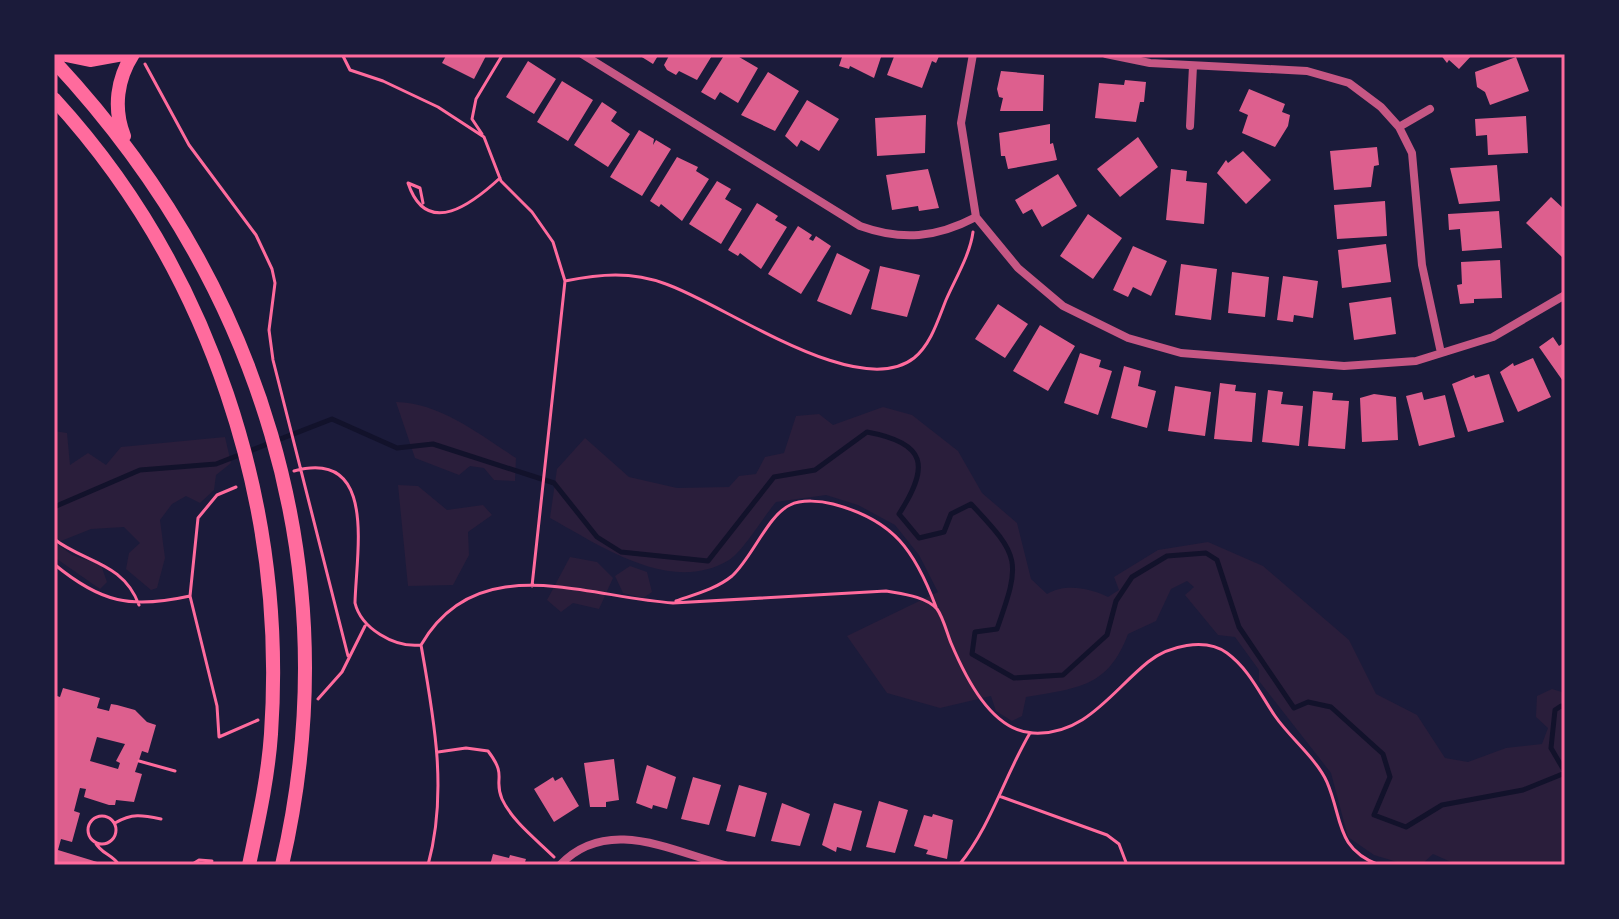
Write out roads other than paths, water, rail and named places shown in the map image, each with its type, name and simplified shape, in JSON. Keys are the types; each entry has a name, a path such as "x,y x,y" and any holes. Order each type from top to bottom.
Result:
{"main road":[{"path":"61,54 90,60 123,54"},
{"path":"129,147 122,132 117,100 120,84 138,56"},
{"path":"54,61 129,147 189,237 216,289 259,397 293,512 302,608 304,705 297,779 282,865"},
{"path":"54,99 107,163 166,253 212,350 231,402 259,521 270,611 272,713 267,771 249,865"}],"street":[{"path":"582,54 860,226 889,236 915,237 944,231 976,217"},
{"path":"973,54 961,123 976,217 1018,268 1063,306 1128,338 1181,353 1344,366 1416,361 1493,337 1565,295"},
{"path":"1106,54 1193,66 1307,71 1349,83 1381,107 1399,127 1412,153 1422,265 1441,353"},
{"path":"1190,126 1193,66"},
{"path":"1399,127 1430,109"},
{"path":"560,864 579,847 621,836 725,865"}],"waterway":[{"path":"54,507 140,470 216,464 332,419 397,448 433,444 554,483 597,537 621,552 708,561 774,477 815,470 867,432 902,443 912,450 917,459 916,482 899,514 919,538 944,532 951,514 971,504 1008,549 1013,574 1005,606 997,629 975,632 972,654 1014,678 1063,675 1107,635 1116,601 1132,577 1167,556 1206,553 1217,560 1239,627 1294,708 1308,702 1331,707 1383,754 1390,777 1374,815 1406,827 1442,805 1523,790 1565,773"},
{"path":"1565,708 1561,706 1555,710 1551,748 1565,772"}]}
